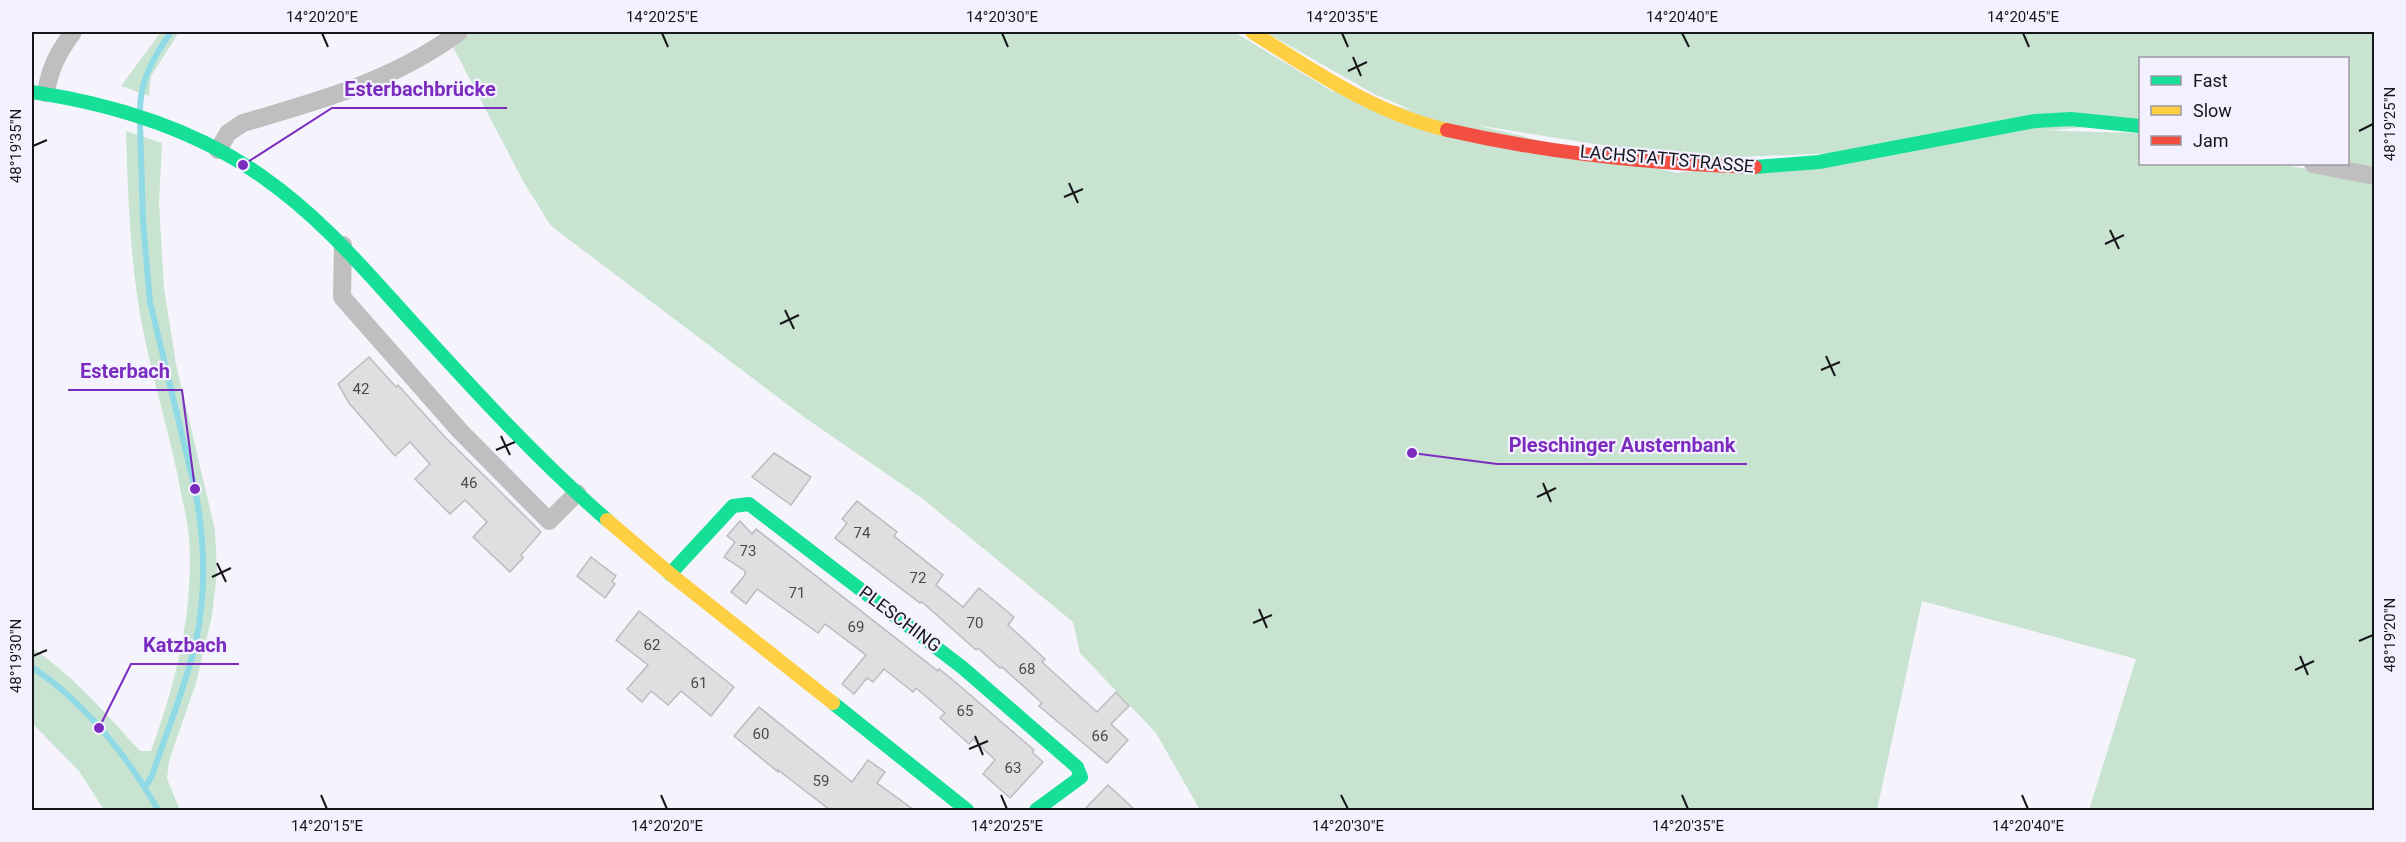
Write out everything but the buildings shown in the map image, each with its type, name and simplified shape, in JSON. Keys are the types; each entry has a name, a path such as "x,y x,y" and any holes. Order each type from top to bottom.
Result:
{"street":[{"path":"73,32 56,57 39,92 122,109 163,124 218,150 295,201 343,245 489,406 577,493 670,574 967,810"},
{"path":"218,150 228,133 243,123 346,92 399,70 435,50 459,32"},
{"name":"LACHSTATTSTRASSE","path":"1252,32 1349,93 1389,111 1436,127 1509,144 1652,160 1761,167 1819,162 2035,121 2070,118 2139,126"},
{"path":"2318,165 2374,176"},
{"path":"343,245 342,297 460,431 549,521 577,493"},
{"name":"PLESCHING","path":"670,574 734,506 749,504 963,668 1077,767 1081,777 1036,810"}],"green space":[{"path":"161,32 179,32 151,76 149,96 121,86"},
{"path":"472,32 1234,32 1332,91 1677,173 2024,130 2139,133 2139,165 2286,165 2374,183 2374,810 2089,810 2136,659 1922,601 1877,810 1200,810 1156,733 1080,653 1073,622 923,499 804,417 551,226 523,181 453,47"},
{"path":"1265,32 2374,32 2374,168 2349,162 2349,57 2139,57 2139,121 1838,153 1689,159 1431,118 1376,95"},
{"path":"126,131 162,143 159,203 164,288 176,364 215,530 217,572 212,616 196,683 169,761 167,779 180,810 104,810 79,771 32,723 32,648 75,683 140,751 151,751 175,673 186,620 190,565 188,532 177,472 146,346 138,301 130,228"}],"waterway":[{"path":"140,110 145,78 171,32"},
{"path":"140,123 143,221 150,302 195,489 203,548 203,586 195,645 181,694 152,776 145,787"},
{"path":"32,667 87,713 103,731 133,770 158,810"}],"traffic: fast":[{"path":"32,92 92,103 151,120 179,131 234,158 283,192 341,244 507,424 607,520"},
{"path":"1755,167 1819,162 2035,121 2071,119 2139,126"},
{"path":"670,574 733,506 749,504 963,668 1077,767 1081,777 1036,810"},
{"path":"833,703 967,810"}],"traffic: slow":[{"path":"1252,32 1322,76 1370,102 1420,123 1447,130"},
{"path":"607,520 674,577 833,703"}],"traffic: jam":[{"path":"1447,130 1523,145 1600,156 1755,167"}],"place":[{"name":"Esterbachbrücke","path":"243,165"},
{"name":"Pleschinger Austernbank","path":"1412,453"},
{"name":"Esterbach","path":"195,489"},
{"name":"Katzbach","path":"99,728"}]}
